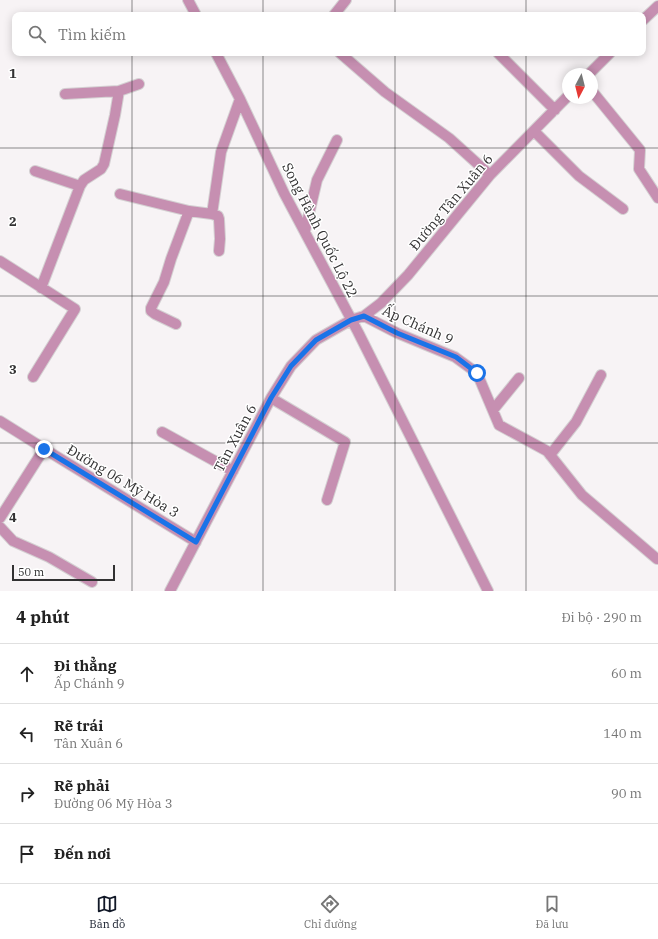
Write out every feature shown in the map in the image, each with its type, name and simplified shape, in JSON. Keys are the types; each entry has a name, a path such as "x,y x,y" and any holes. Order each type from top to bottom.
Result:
{"street":[{"path":"188,0 194,12"},
{"path":"336,12 346,0"},
{"path":"646,17 658,6"},
{"name":"Song Hành Quốc Lộ 22","path":"218,56 240,99 284,193 358,332 488,591"},
{"path":"344,56 386,92 449,138 490,176"},
{"path":"501,56 554,110"},
{"path":"595,68 607,56"},
{"path":"65,94 120,92 139,84"},
{"path":"42,288 80,186 84,180 103,167 120,92"},
{"path":"598,98 640,150 639,169 658,198"},
{"path":"212,214 221,152 240,99"},
{"name":"Đường Tân Xuân 6","path":"351,320 364,316 381,303 408,275 490,176 562,102"},
{"path":"534,131 579,176 623,209"},
{"path":"305,231 317,180 337,140"},
{"path":"35,171 80,186"},
{"path":"120,194 189,211 218,216 220,219 219,251"},
{"path":"176,324 155,314 151,311 151,308 162,286 189,211"},
{"path":"0,261 76,309 33,377"},
{"name":"Ấp Chánh 9","path":"364,316 397,333 456,357 477,373 499,425 547,451 582,495 658,559"},
{"name":"Tân Xuân 6","path":"170,591 271,398 291,366 316,340 351,320"},
{"path":"550,455 576,422 601,375"},
{"path":"493,410 519,378"},
{"path":"271,398 345,442 327,500"},
{"name":"Đường 06 Mỹ Hòa 3","path":"0,421 196,542"},
{"path":"162,432 233,471"},
{"path":"0,518 44,449"},
{"path":"0,527 13,540 48,557 92,582"}],"route":[{"path":"44,449 196,542 271,398 291,366 316,340 351,320 364,316 397,333 456,357 477,373"}]}
